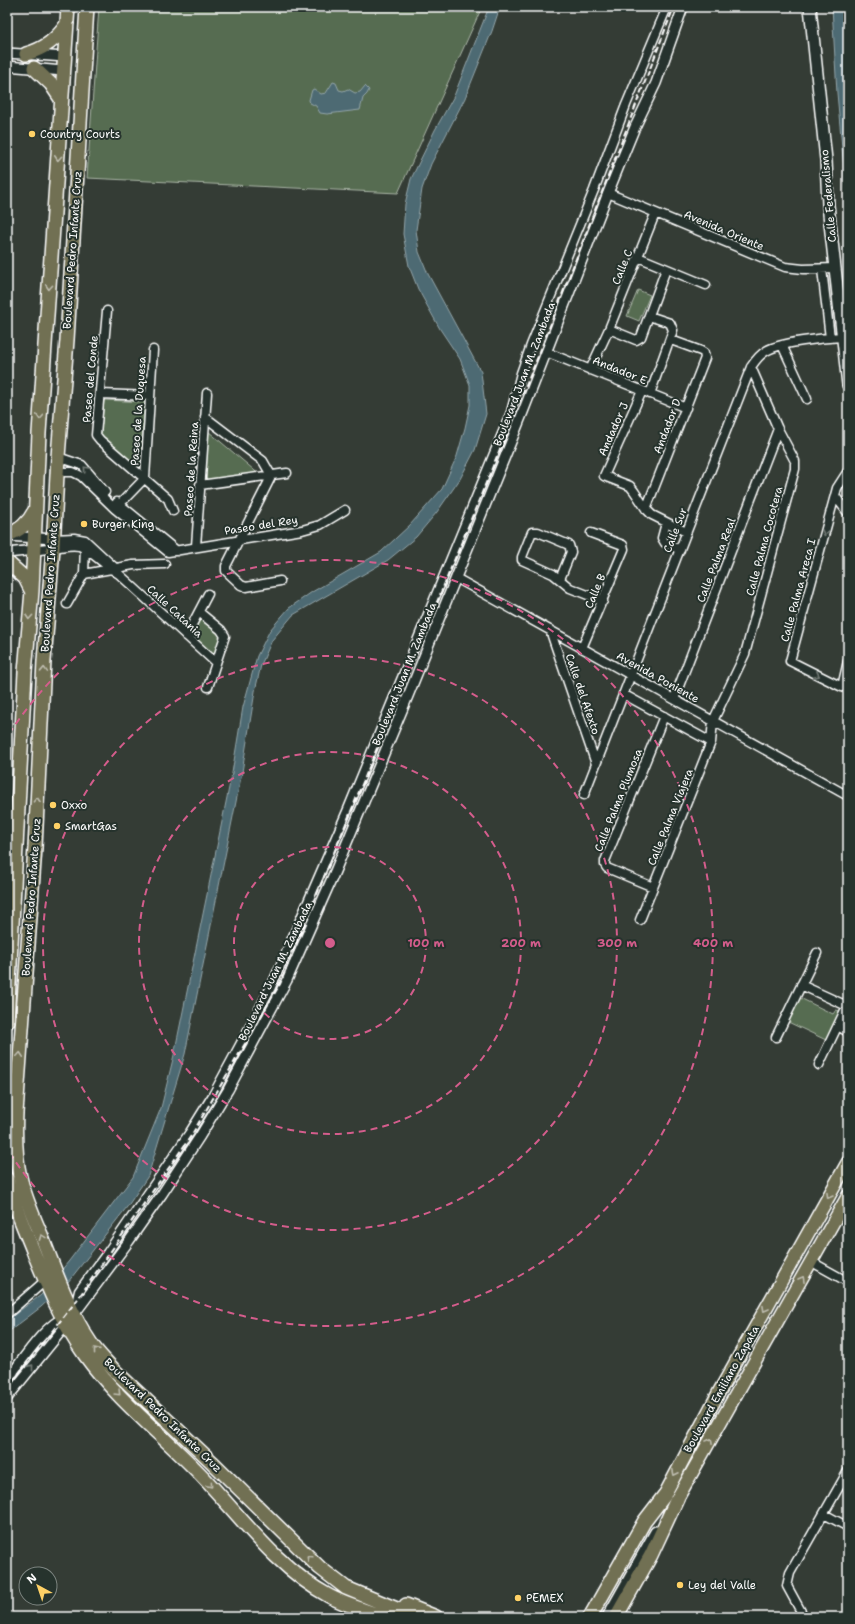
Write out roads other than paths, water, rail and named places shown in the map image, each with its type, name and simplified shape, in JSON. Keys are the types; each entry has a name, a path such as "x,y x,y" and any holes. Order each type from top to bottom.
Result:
{"highway":[{"name":"Boulevard Pedro Infante Cruz","path":"7,1022 25,672 32,591 35,510 68,7"},
{"name":"Boulevard Pedro Infante Cruz","path":"87,7 67,340 57,472 54,543 44,661 35,848 16,1113 15,1146 20,1178 57,1304 114,1370 212,1462 308,1557 331,1576 346,1588 416,1617"},
{"path":"26,54 41,49 54,41 67,24"},
{"path":"34,68 51,84 61,99"},
{"path":"7,535 22,527 35,510"},
{"path":"7,562 25,578 32,591"},
{"name":"Boulevard Pedro Infante Cruz","path":"7,1179 17,1212 49,1279 65,1294 68,1318 86,1355 112,1386 203,1477 250,1531 286,1565 330,1597 383,1617"},
{"path":"590,1617 644,1522 670,1497"},
{"path":"616,1617 651,1556 670,1497"},
{"path":"331,1576 347,1580 436,1617"},
{"path":"330,1597 346,1609 363,1617"}],"main road":[{"name":"Calle Federalismo","path":"810,7 825,154 828,205 848,385"},
{"name":"Boulevard Emiliano Zapata","path":"670,1497 719,1392 848,1162"},
{"name":"Boulevard Emiliano Zapata","path":"608,1617 627,1574 670,1497 812,1262 848,1196"},
{"name":"Boulevard Emiliano Zapata","path":"596,1617 627,1574"}],"street":[{"name":"Boulevard Juan M. Zambada","path":"68,1318 79,1291 107,1254 190,1132 213,1095 277,974 351,802 508,418 531,345 594,190 626,105 667,7"},
{"name":"Boulevard Juan M. Zambada","path":"7,1398 141,1225 200,1136 239,1071 298,956 333,876 456,578 608,193 635,127 656,83 683,7"},
{"path":"7,53 65,57"},
{"path":"7,66 63,71"},
{"name":"Avenida Oriente","path":"608,193 655,214 699,230 785,267 803,270 835,268"},
{"name":"Calle C","path":"590,370 609,329 655,214"},
{"path":"638,257 706,285"},
{"path":"609,329 634,339 638,339 643,333 666,269"},
{"path":"822,269 830,338"},
{"name":"Paseo del Conde","path":"107,311 101,394 96,432 98,438 168,499 173,511"},
{"path":"649,316 670,323 673,330 670,340"},
{"name":"Calle Sur","path":"584,795 751,367 766,350 782,345 842,337"},
{"name":"Andador D","path":"646,509 705,358 702,351 670,340"},
{"name":"Andador J","path":"646,509 630,486 604,476 670,340"},
{"path":"782,345 807,399"},
{"name":"Paseo de la Duquesa","path":"117,507 145,478 153,350"},
{"name":"Andador E","path":"546,352 686,408"},
{"name":"Calle Palma Cocotera","path":"713,721 745,654 796,469 795,461 778,429 751,367"},
{"name":"Paseo de la Reina","path":"196,546 207,393"},
{"path":"101,394 150,396"},
{"path":"205,417 263,461 271,475 226,566 226,570 246,587 280,581"},
{"name":"Calle Palma Real","path":"674,699 778,429"},
{"name":"Paseo del Rey","path":"58,458 82,465 86,468 100,488 117,507"},
{"name":"Calle Palma Areca I","path":"848,471 840,481 835,496 790,661 840,687 843,686 848,661"},
{"name":"Paseo del Rey","path":"57,472 77,473 117,507 177,551 196,546 238,541 313,527 320,525 345,510"},
{"path":"200,485 287,473"},
{"path":"835,496 848,513"},
{"path":"646,509 652,515 686,532"},
{"path":"666,522 662,538 665,543 680,550"},
{"path":"560,579 571,552 569,545 538,532 532,532 522,557 523,561 553,574 570,588 603,601"},
{"name":"Calle B","path":"582,648 624,549 623,545 621,544 591,533"},
{"path":"7,535 33,544"},
{"path":"7,553 33,544 54,543 76,546 85,544 84,574 67,604"},
{"name":"Calle Catania","path":"85,544 116,570 216,664"},
{"path":"84,574 116,570 133,565 165,564"},
{"name":"Avenida Poniente","path":"456,578 848,796"},
{"path":"186,636 208,594"},
{"path":"199,612 225,634 225,639 208,687"},
{"name":"Calle del Afexto","path":"550,630 596,764"},
{"path":"624,694 711,742"},
{"name":"Calle Palma Plumosa","path":"653,888 607,868 605,861 664,716"},
{"name":"Calle Palma Viajera","path":"640,920 711,742 713,721"},
{"path":"776,1037 817,953"},
{"path":"801,985 848,1005 819,1065"},
{"path":"842,1018 848,1024"},
{"path":"838,1026 848,1032"},
{"path":"812,1262 848,1282"},
{"path":"7,1314 49,1279"},
{"name":"Boulevard Juan M. Zambada","path":"7,1380 56,1321 68,1318"},
{"path":"804,1617 788,1591 787,1582 790,1573 848,1471"},
{"path":"824,1514 848,1528"}],"water":[{"path":"489,7 500,7 465,98 431,164 422,189 416,230 419,252 428,274 481,372 486,414 475,450 460,479 437,512 416,537 388,560 293,615 272,640 261,665 255,691 242,772 185,1054 148,1176 127,1207 68,1282 41,1307 7,1333 7,1320 41,1295 133,1177 161,1108 174,1055 232,773 243,707 257,656 270,630 289,608 312,592 381,552 410,525 442,489 457,456 470,405 470,385 460,359 440,329 418,289 409,266 403,234 405,204 411,179 435,130 454,96"},
{"path":"832,7 848,7 848,213 837,93"},
{"path":"333,82 336,83 339,90 343,91 348,89 355,93 360,92 365,86 369,90 363,98 360,110 327,114 320,113 316,106 310,103 309,100 312,90 314,89 321,94 326,93"}],"railway":[{"path":"7,1388 77,1300 191,1136 280,984 539,354 674,7"}],"place":[{"name":"Country Courts","path":"32,134"},
{"name":"Burger King","path":"84,524"},
{"name":"Oxxo","path":"53,805"},
{"name":"SmartGas","path":"57,826"},
{"name":"Ley del Valle","path":"680,1585"},
{"name":"PEMEX","path":"518,1598"}]}
